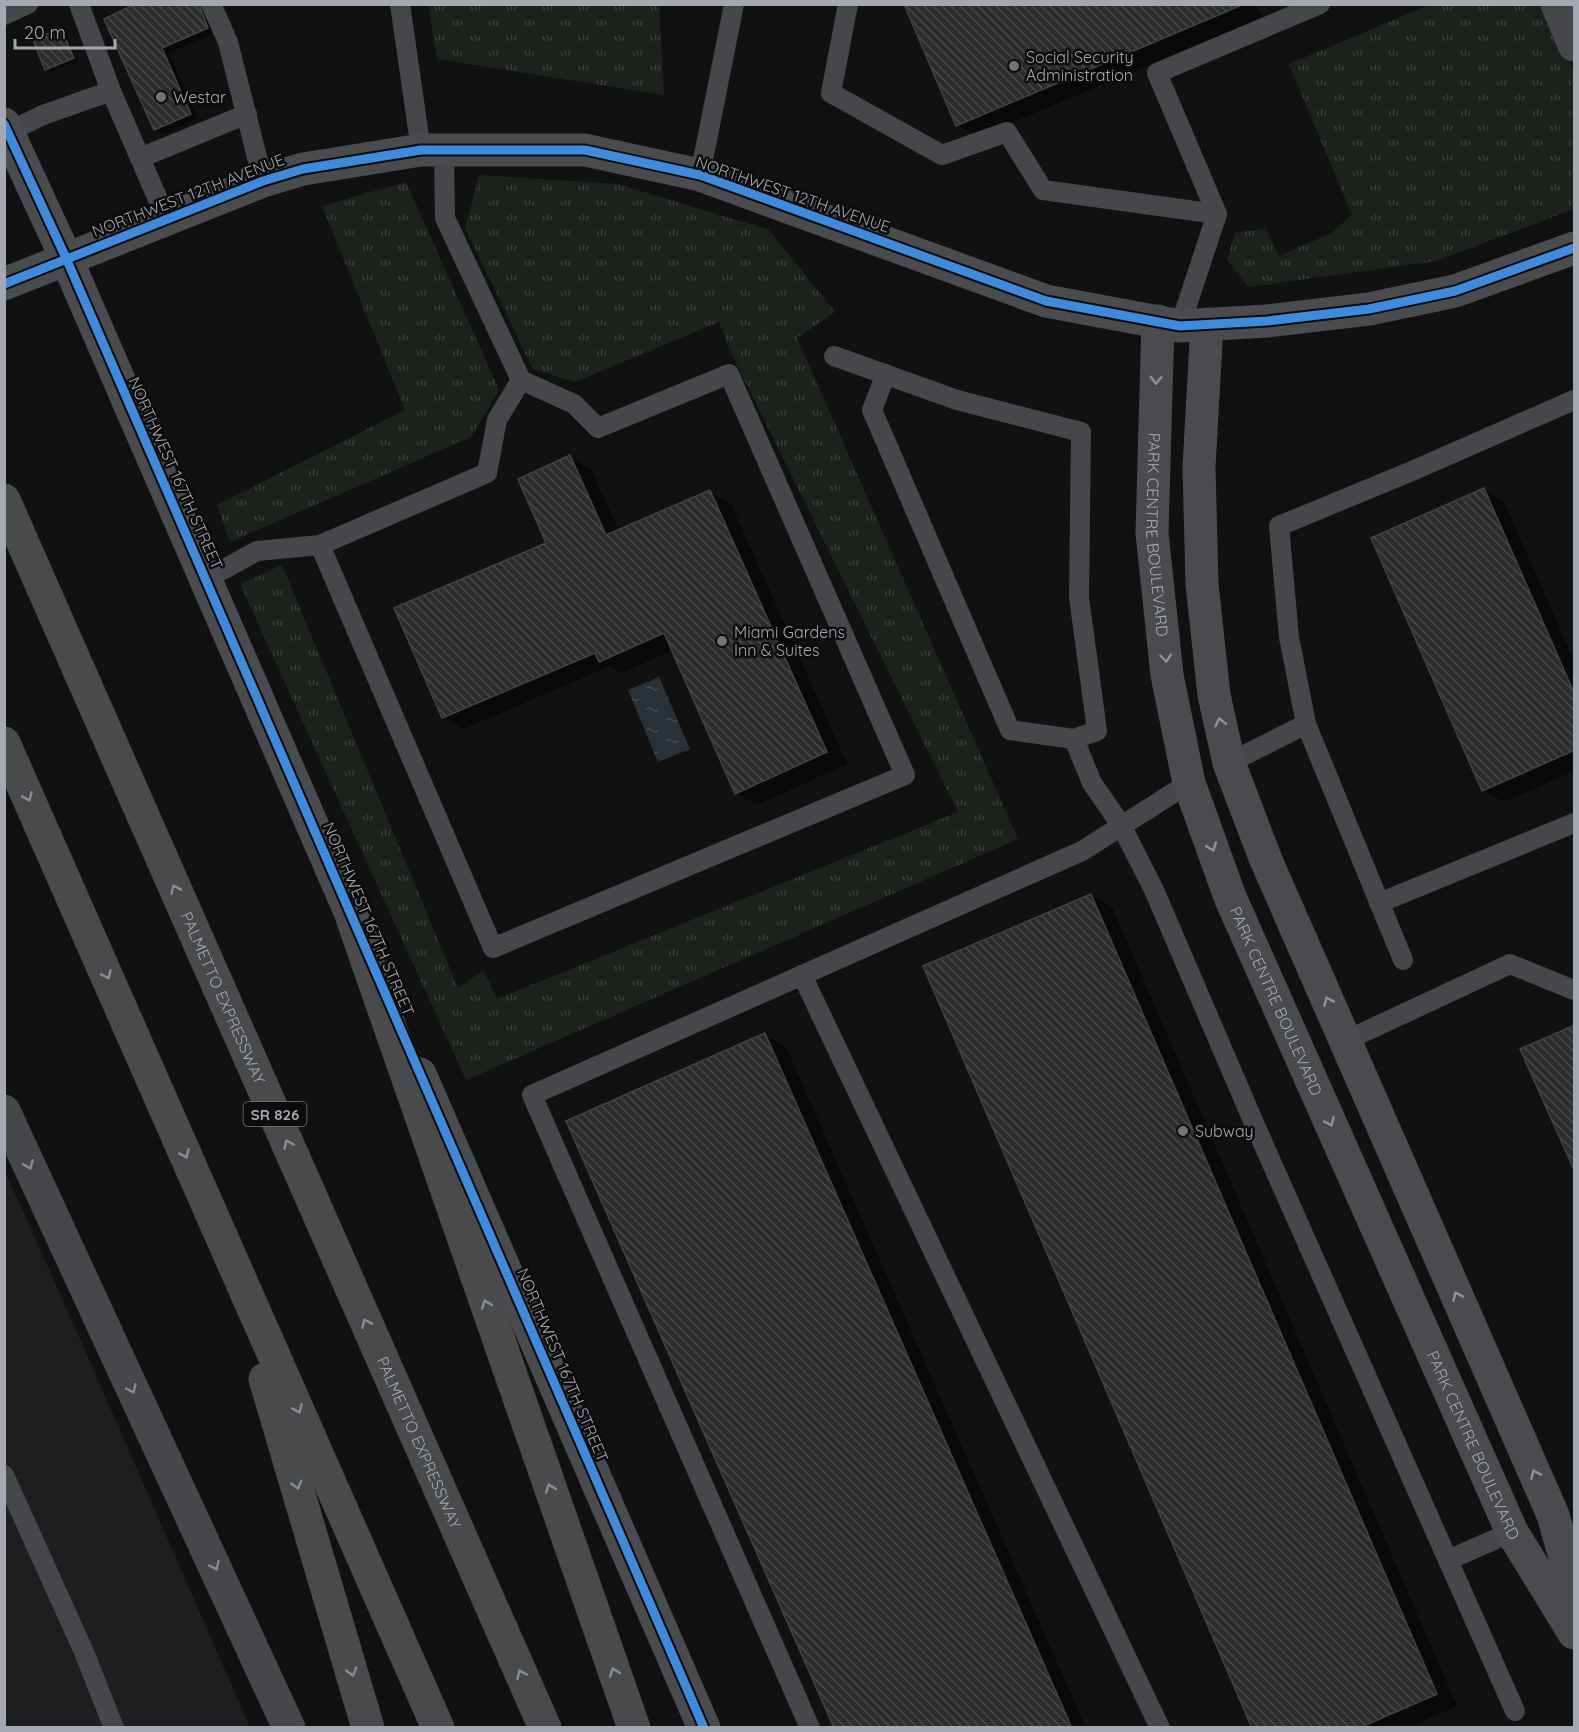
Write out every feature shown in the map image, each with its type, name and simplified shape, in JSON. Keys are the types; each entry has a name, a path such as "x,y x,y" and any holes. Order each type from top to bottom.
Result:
{"highway":[{"name":"PALMETTO EXPRESSWAY","path":"4,500 545,1728"},
{"path":"4,743 438,1728"},
{"path":"352,918 634,1728"},
{"path":"227,1248 368,1728"}],"street":[{"path":"1557,4 1575,45"},
{"name":"NORTHWEST 167TH STREET","path":"6,128 66,258 704,1728"},
{"name":"NORTHWEST 12TH AVENUE","path":"4,284 263,181 303,169 432,150 585,150 700,175 1046,301 1182,324 1267,321 1369,309 1455,291 1575,248"},
{"path":"1182,324 1199,467 1202,584 1214,695 1229,762 1266,860 1553,1515 1575,1589"},
{"name":"PARK CENTRE BOULEVARD","path":"1182,324 1152,533 1167,675 1189,783 1230,897 1512,1532 1575,1633"},
{"path":"1189,783 1229,762"},
{"path":"1303,1060 1345,1041"},
{"path":"4,1111 289,1728"},
{"path":"1512,1532 1553,1515"}],"lane":[{"path":"4,15 28,4"},
{"path":"79,4 111,91 166,218"},
{"path":"211,4 228,42 263,181"},
{"path":"320,545 493,948 905,775 729,374 598,428 574,404 521,380 446,218 400,4"},
{"path":"700,175 734,4"},
{"path":"848,4 831,93 942,155 1007,132 1043,190 1217,214"},
{"path":"1182,324 1217,214 1157,73 1320,4"},
{"path":"6,128 111,91"},
{"path":"140,158 247,114"},
{"path":"834,356 886,374 957,400 1081,432 1079,597 1097,731 1074,740 1010,730 872,410 886,374"},
{"path":"206,579 257,551 320,545 487,473 497,420 521,380"},
{"path":"1403,960 1306,724 1289,637 1279,526 1575,400"},
{"path":"1229,762 1306,724"},
{"path":"1074,740 1092,783 1121,825 1154,890 1259,1134 1515,1711"},
{"path":"810,1728 532,1095 1082,851 1189,783"},
{"path":"1379,903 1575,823"},
{"path":"1345,1041 1510,963 1575,990"},
{"path":"802,975 1160,1728"},
{"path":"4,1475 84,1652 114,1728"},
{"path":"1448,1560 1512,1532"}],"shaded area":[{"path":"4,1169 73,1323 250,1727 5,1727"}],"green space":[{"path":"428,5 659,5 664,95 437,59"},
{"path":"1429,5 1545,5 1574,72 1574,209 1436,261 1248,287 1227,260 1235,233 1266,228 1279,256 1330,234 1352,215 1289,64"},
{"path":"479,175 618,184 769,230 835,312 797,338 1018,839 466,1080 240,584 282,565 458,988 483,971 497,999 958,812 733,357 719,322 575,382 533,369 465,228"},
{"path":"406,182 499,390 471,437 230,542 217,505 405,410 322,206"}],"water":[{"path":"659,677 690,749 658,762 628,690"}],"building":[{"path":"135,4 199,4 208,28 162,48 191,114 154,130 104,19"},
{"name":"Social Security Administration","path":"904,4 1242,4 1242,5 956,126"},
{"path":"61,28 74,58 45,70 33,40"},
{"path":"570,455 606,535 710,490 827,752 735,794 664,633 599,662 595,653 442,718 394,608 546,543 518,479"},
{"path":"1484,488 1575,695 1575,750 1482,791 1371,538"},
{"path":"1091,894 1437,1694 1359,1728 1252,1728 923,966"},
{"path":"1575,1025 1575,1172 1520,1049"},
{"path":"765,1033 1072,1728 834,1728 566,1121"}],"cycle path":[{"path":"4,124 66,258 704,1728"},
{"path":"4,284 263,181 303,169 421,150 585,150 700,175 1046,301 1180,326 1267,321 1369,309 1455,291 1574,248"}],"place":[{"name":"Social Security Administration","path":"1014,66"},
{"name":"Westar","path":"161,97"},
{"name":"Miami Gardens Inn & Suites","path":"722,641"},
{"name":"Subway","path":"1183,1131"}]}
